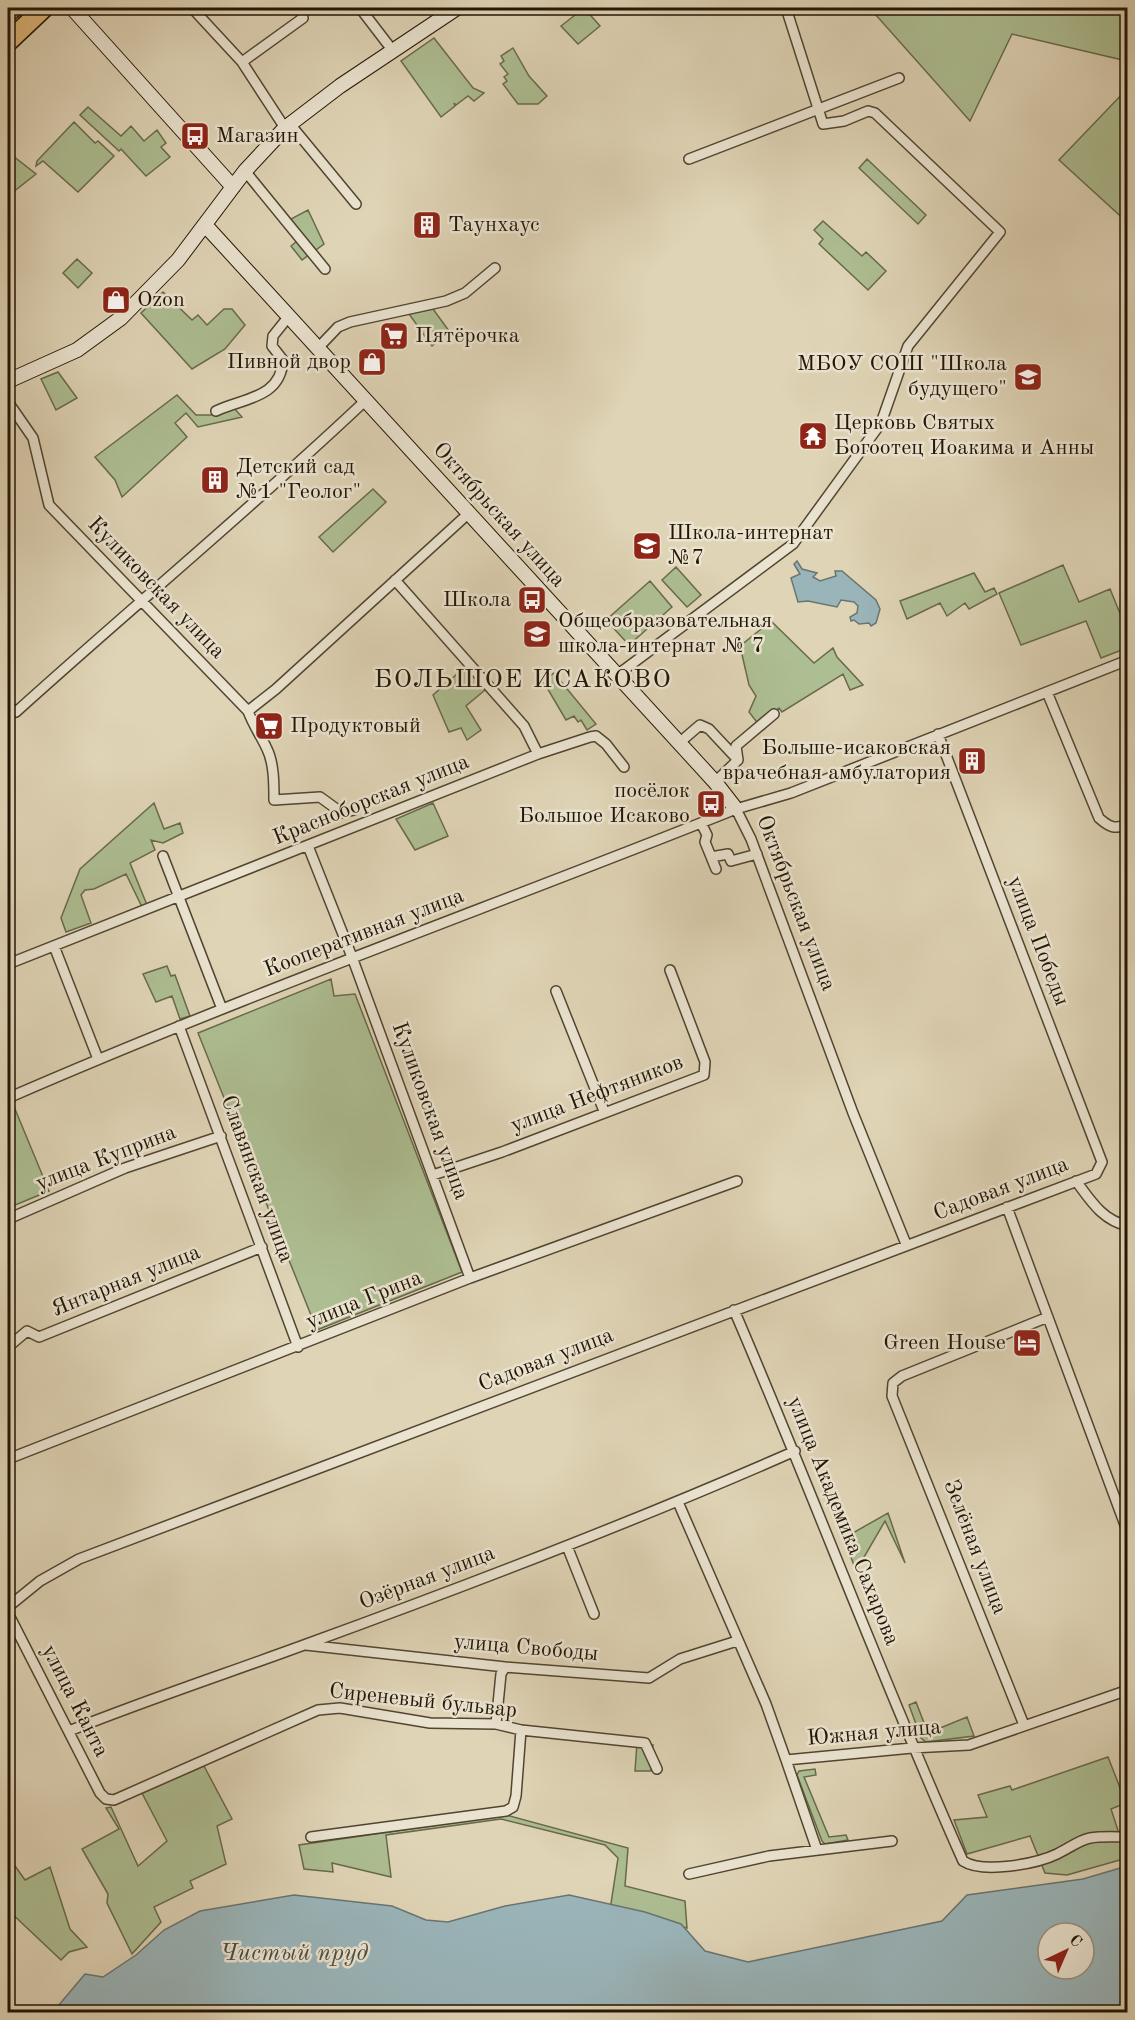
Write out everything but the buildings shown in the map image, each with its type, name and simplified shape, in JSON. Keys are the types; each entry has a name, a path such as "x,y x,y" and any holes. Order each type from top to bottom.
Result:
{"highway":[{"path":"8,12 13,8"},
{"path":"8,42 44,8"}],"street":[{"path":"72,8 233,187"},
{"path":"192,8 242,62 288,126 356,204"},
{"path":"360,8 393,51"},
{"path":"8,381 77,350 121,318 178,260 206,226 245,171 288,126 457,8"},
{"path":"617,675 793,544 881,423 908,346 1000,232 875,113 868,111 844,121 823,124 786,8"},
{"path":"242,62 303,18"},
{"path":"689,159 899,78"},
{"path":"218,170 233,171 255,159"},
{"path":"245,171 325,269"},
{"name":"Октябрьская улица","path":"206,226 715,782 736,809 757,854 906,1244"},
{"path":"318,348 338,327 350,322 446,301 465,293 495,268"},
{"path":"216,411 236,402 254,399 269,389 282,375 283,360 272,346 273,336 289,316"},
{"path":"8,706 16,712 94,642 142,603 366,400"},
{"name":"Куликовская улица","path":"8,402 33,438 49,505 248,711 255,731 268,750 274,782 274,800 320,797 342,813 354,810"},
{"path":"248,711 276,689 468,513"},
{"path":"395,580 524,726 538,754"},
{"path":"938,734 1128,660"},
{"path":"1047,692 1099,818 1108,826 1123,826"},
{"path":"738,760 736,746 774,714"},
{"path":"679,743 700,725 709,729 738,760"},
{"name":"Кооперативная улица","path":"8,1098 98,1059 352,957 736,809 791,793 938,734"},
{"name":"улица Победы","path":"938,734 1102,1162"},
{"name":"Красноборская улица","path":"8,964 181,898 538,754 596,736 606,744 624,767"},
{"path":"715,782 738,760"},
{"path":"701,823 707,835 705,842 716,869"},
{"name":"Куликовская улица","path":"308,846 352,957 470,1278"},
{"path":"711,857 728,854 731,861 757,854"},
{"path":"163,856 222,1009"},
{"path":"54,946 98,1059"},
{"name":"улица Нефтяников","path":"433,1175 502,1152 704,1074 705,1062 670,970"},
{"path":"556,991 604,1111"},
{"name":"Славянская улица","path":"179,1026 298,1347"},
{"name":"улица Куприна","path":"8,1219 125,1168 220,1136"},
{"name":"Садовая улица","path":"8,1607 40,1581 79,1559 906,1244 1096,1174 1102,1162"},
{"name":"улица Грина","path":"8,1459 470,1278 737,1181"},
{"path":"1076,1181 1099,1211 1112,1221 1128,1226"},
{"path":"1007,1207 1128,1533"},
{"name":"Янтарная улица","path":"8,1347 27,1332 39,1337 262,1247"},
{"name":"улица Академика Сахарова","path":"734,1310 795,1451 912,1748 963,1861 971,1866 984,1868 1025,1863 1055,1855 1089,1838 1128,1837"},
{"name":"Зелёная улица","path":"1024,1725 892,1396 893,1383 902,1376 1048,1317"},
{"name":"Озёрная улица","path":"69,1731 146,1700 304,1645 567,1546 678,1502 795,1451"},
{"name":"Южная улица","path":"678,1502 766,1704 786,1760 969,1745 1128,1690"},
{"path":"567,1546 594,1614"},
{"name":"улица Канта","path":"8,1613 100,1794 106,1799 114,1800"},
{"name":"улица Свободы","path":"304,1645 505,1667 649,1678 680,1659 737,1641"},
{"path":"496,1724 501,1674 505,1667"},
{"name":"Сиреневый бульвар","path":"114,1800 318,1710 340,1708 430,1723 496,1724 521,1730 645,1743 657,1769"},
{"path":"311,1837 506,1811 513,1807 516,1796 521,1730"},
{"path":"786,1760 817,1850"},
{"path":"689,1874 769,1856 892,1841"}],"green space":[{"path":"584,8 600,26 578,44 561,26"},
{"path":"879,8 1127,8 1127,61 1012,34 970,121 875,14"},
{"path":"434,38 473,88 484,93 474,101 468,96 456,105 454,103 455,106 441,117 401,61"},
{"path":"513,48 529,76 547,96 538,104 518,104 503,84 507,81 504,77 508,74 500,64 504,61 501,56"},
{"path":"1127,89 1127,222 1059,160"},
{"path":"88,107 121,136 131,126 144,141 157,130 166,143 161,147 170,157 146,176 121,149 119,151 80,115"},
{"path":"74,122 95,143 98,141 114,156 78,192 43,161 36,166 37,161"},
{"path":"8,152 36,174 8,196"},
{"path":"867,159 926,215 918,224 859,168"},
{"path":"308,210 324,244 302,260 291,246 297,241 289,220"},
{"path":"823,221 862,256 866,252 886,271 868,290 819,244 823,239 814,230"},
{"path":"77,259 92,273 78,288 63,273"},
{"path":"163,292 192,320 198,315 207,325 224,309 232,309 245,325 225,349 192,369 141,313"},
{"path":"433,309 449,331 432,346 409,314"},
{"path":"58,372 77,398 56,410 41,379"},
{"path":"177,395 196,415 211,415 234,408 242,417 198,427 186,413 175,423 187,437 122,497 115,480 95,457"},
{"path":"373,489 386,502 333,552 319,537"},
{"path":"1063,565 1079,602 1110,589 1127,626 1127,648 1101,658 1086,621 1021,645 999,593"},
{"path":"676,567 701,595 687,607 662,580"},
{"path":"974,573 985,592 994,588 997,594 969,609 965,603 947,616 940,603 907,619 900,601"},
{"path":"650,581 672,607 629,645 606,620"},
{"path":"771,621 814,663 833,648 837,657 863,685 850,690 843,674 782,712 779,708 759,725 749,712 756,696 749,685 740,646"},
{"path":"465,667 485,690 466,706 481,730 467,740 461,728 449,732 433,695"},
{"path":"554,673 596,724 587,730 581,720 578,722 574,716 566,720 543,681"},
{"path":"154,803 164,829 180,823 183,833 163,843 151,840 155,850 130,863 147,905 142,907 126,874 94,889 85,890 81,895 91,923 66,932 61,918 80,869"},
{"path":"433,803 448,836 415,850 396,819"},
{"path":"167,966 171,976 175,975 190,1016 180,1019 172,996 156,1002 143,974"},
{"path":"331,979 334,996 355,994 462,1272 317,1330 198,1033"},
{"path":"15,1109 49,1191 8,1208 8,1112"},
{"path":"888,1513 905,1563 885,1521 856,1571 844,1538"},
{"path":"916,1702 928,1733 967,1717 974,1736 926,1742 921,1738 909,1705"},
{"path":"637,1743 653,1745 651,1771 635,1771"},
{"path":"1108,1757 1126,1803 1111,1809 1127,1858 1067,1875 1045,1873 1030,1836 967,1854 954,1820 987,1817 978,1795 1010,1786 1012,1790"},
{"path":"204,1766 232,1819 217,1826 226,1864 190,1881 193,1888 154,1907 161,1922 132,1954 107,1903 108,1894 82,1849 119,1829 106,1808 111,1807 138,1866 167,1841 142,1793"},
{"path":"815,1769 816,1775 804,1777 829,1837 846,1835 848,1840 825,1844 822,1841 797,1775 799,1771"},
{"path":"506,1815 628,1848 625,1886 685,1901 687,1928 610,1910 618,1858 605,1845 501,1819 386,1835 391,1877 332,1863 333,1872 304,1869 299,1845"},
{"path":"8,1856 25,1880 50,1867 70,1929 87,1947 69,1952 61,1960 8,1910"}],"water":[{"path":"797,561 802,569 817,573 813,577 820,581 836,576 835,571 842,571 876,600 880,609 876,623 871,626 869,623 859,624 854,620 851,621 850,617 857,613 858,606 854,602 841,600 837,607 808,601 798,602 791,578 800,574 794,564"},
{"name":"Чистый пруд","path":"1127,1866 1127,2012 53,2012 85,1974 103,1977 136,1955 164,1930 200,1911 294,1895 392,1906 426,1920 448,1922 505,1906 569,1895 645,1912 681,1924 705,1951 748,1962 942,1921 967,1895 1083,1879"}],"place":[{"name":"Магазин","path":"195,136"},
{"name":"Таунхаус","path":"427,225"},
{"name":"Ozon","path":"116,300"},
{"name":"Пятёрочка","path":"394,336"},
{"name":"Пивной двор","path":"372,362"},
{"name":"МБОУ СОШ \"Школа будущего\"","path":"1028,377"},
{"name":"Церковь Святых Богоотец Иоакима и Анны","path":"813,436"},
{"name":"Детский сад №1 \"Геолог\"","path":"215,480"},
{"name":"Школа-интернат №7","path":"647,546"},
{"name":"Школа","path":"532,600"},
{"name":"Общеобразовательная школа-интернат № 7","path":"537,634"},
{"name":"Продуктовый","path":"269,726"},
{"name":"Больше-исаковская врачебная амбулатория","path":"972,761"},
{"name":"посёлок Большое Исаково","path":"711,804"},
{"name":"Green House","path":"1027,1343"}],"district":[{"name":"БОЛЬШОЕ ИСАКОВО","path":"523,680"}]}
